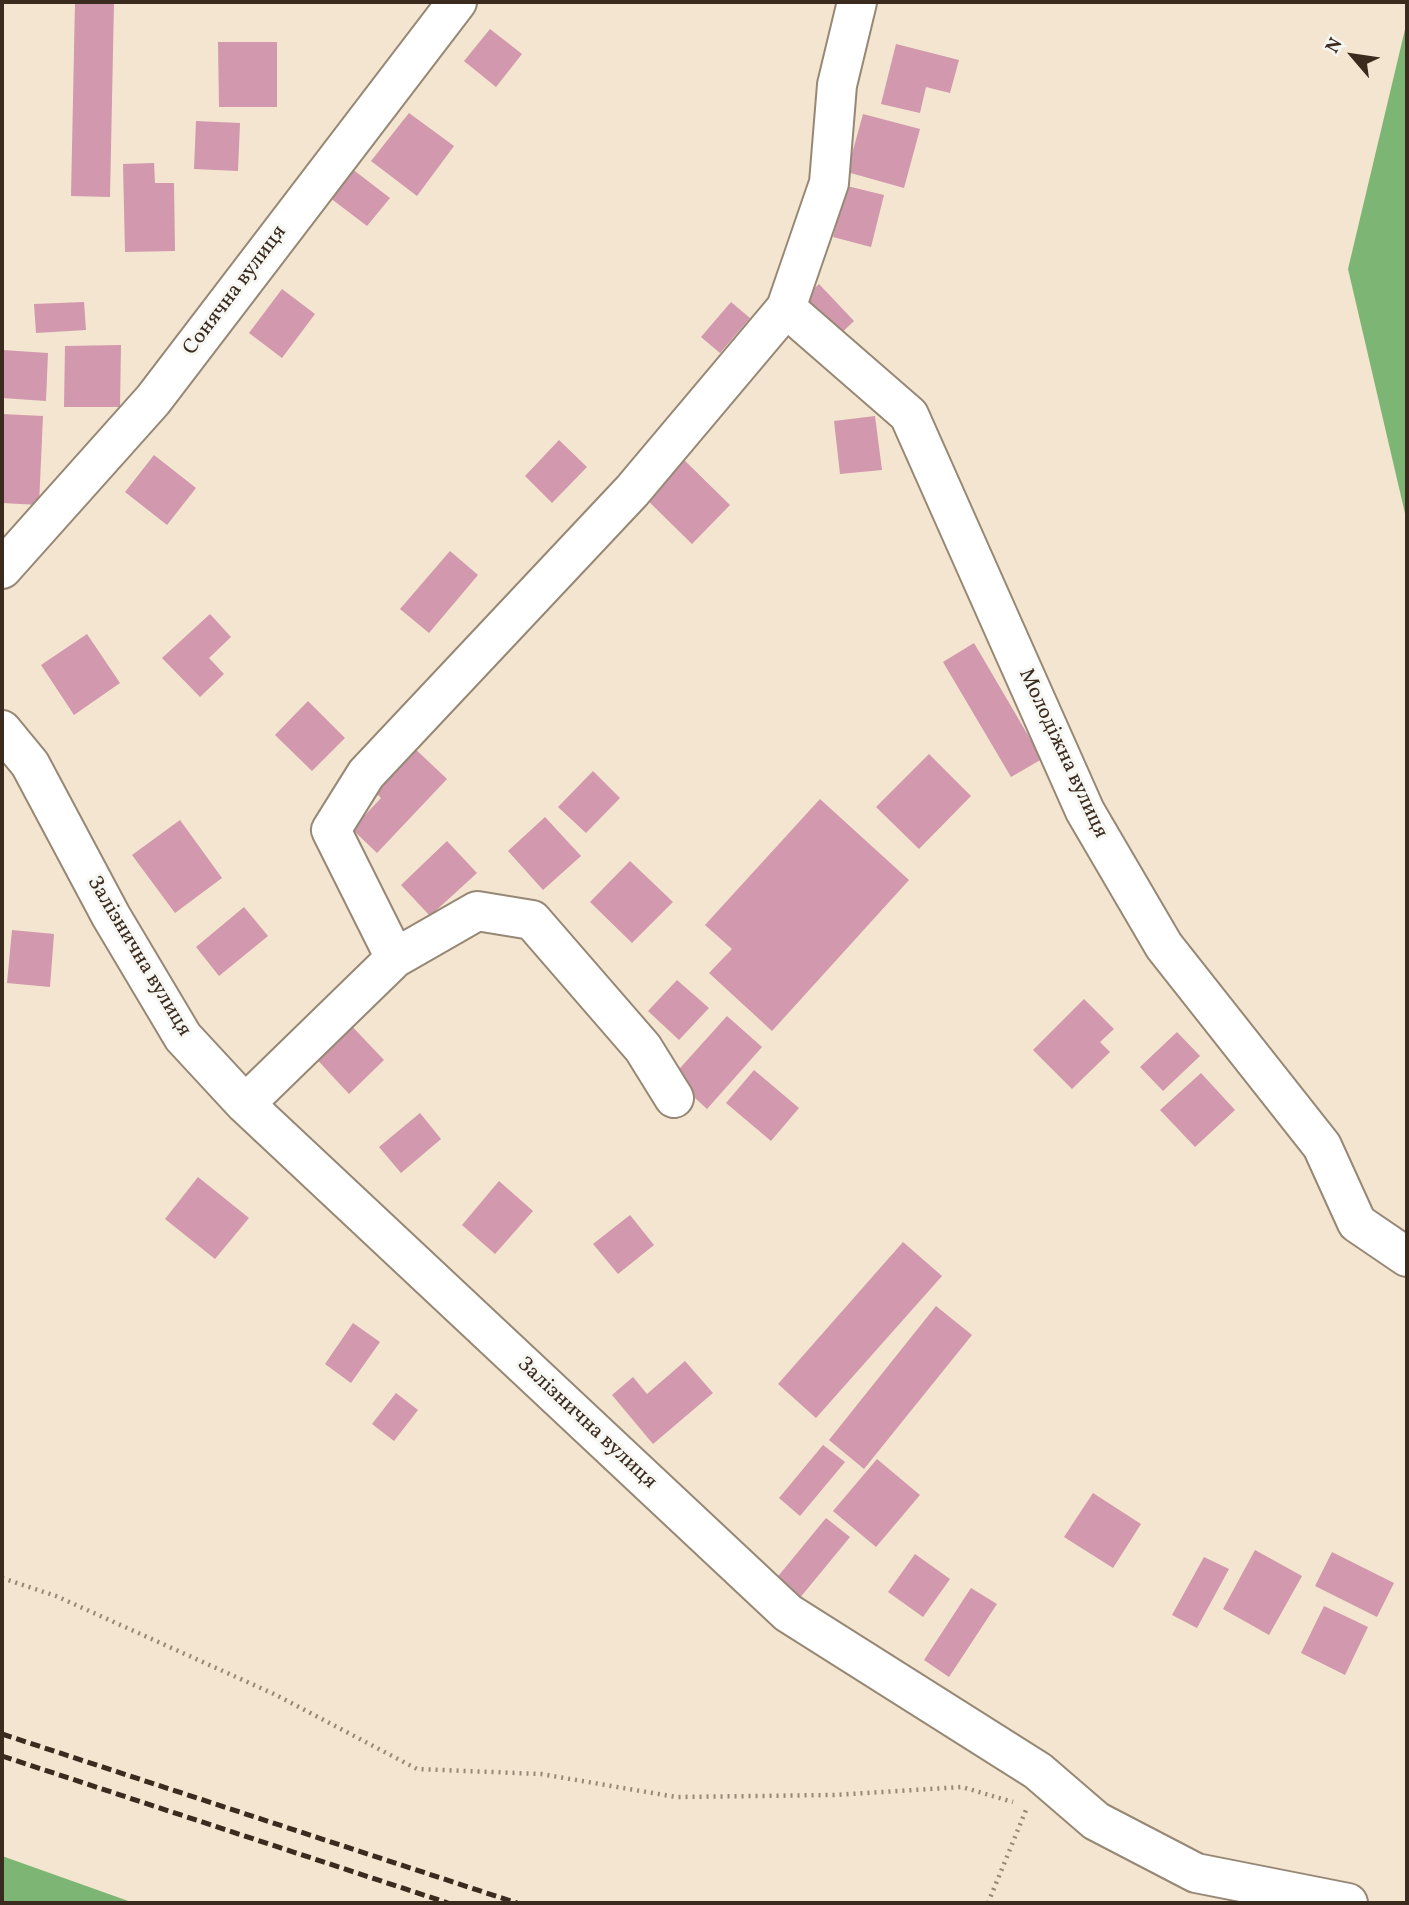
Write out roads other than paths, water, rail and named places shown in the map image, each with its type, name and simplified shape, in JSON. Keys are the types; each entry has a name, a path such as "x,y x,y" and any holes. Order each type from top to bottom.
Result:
{"street":[{"name":"Сонячна вулиця","path":"2,569 153,400 457,2"},
{"path":"395,958 331,830 366,774 632,491 786,308 829,183 837,85 858,2"},
{"name":"Молодіжна вулиця","path":"786,308 909,415 1085,811 1164,946 1322,1146 1357,1223 1407,1257"},
{"name":"Залізнична вулиця","path":"2,730 30,764 111,916 183,1037 245,1104 788,1613 1038,1771 1096,1821 1196,1874 1348,1903"},
{"path":"245,1104 395,958 477,911 532,919 643,1048 674,1098"}],"railway":[{"path":"2,1734 517,1903"},
{"path":"2,1756 448,1903"}]}
